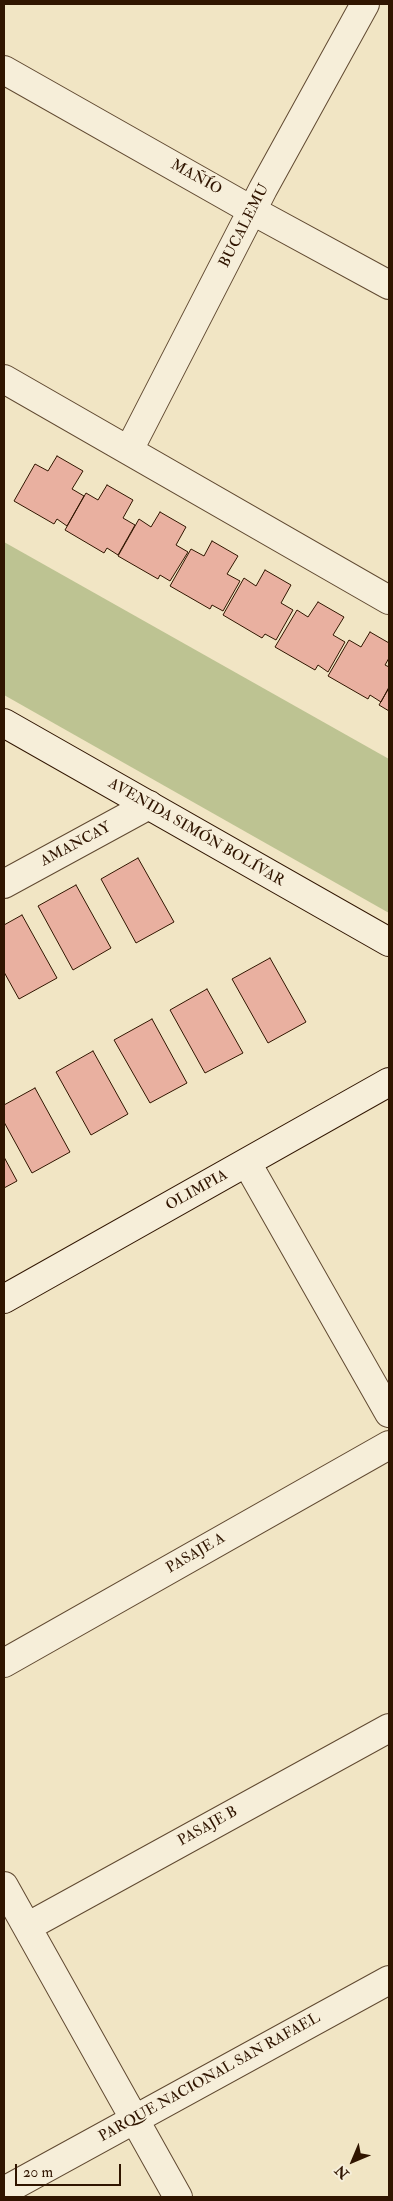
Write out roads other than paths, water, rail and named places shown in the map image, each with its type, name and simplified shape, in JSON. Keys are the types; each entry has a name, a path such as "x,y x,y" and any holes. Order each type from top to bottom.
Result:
{"street":[{"name":"BUCALEMU","path":"129,450 263,189 365,4"},
{"name":"MAÑÍO","path":"4,70 253,211 389,285"},
{"path":"4,379 389,600"},
{"name":"AVENIDA SIMÓN BOLÍVAR","path":"4,723 389,942"},
{"name":"AMANCAY","path":"4,884 149,806"},
{"name":"OLIMPIA","path":"4,1299 389,1082"},
{"path":"246,1162 389,1413"},
{"name":"PASAJE A","path":"4,1663 389,1445"},
{"name":"PASAJE B","path":"27,1927 389,1728"},
{"path":"4,1886 178,2197"},
{"name":"PARQUE NACIONAL SAN RAFAEL","path":"4,2191 389,1980"}]}
